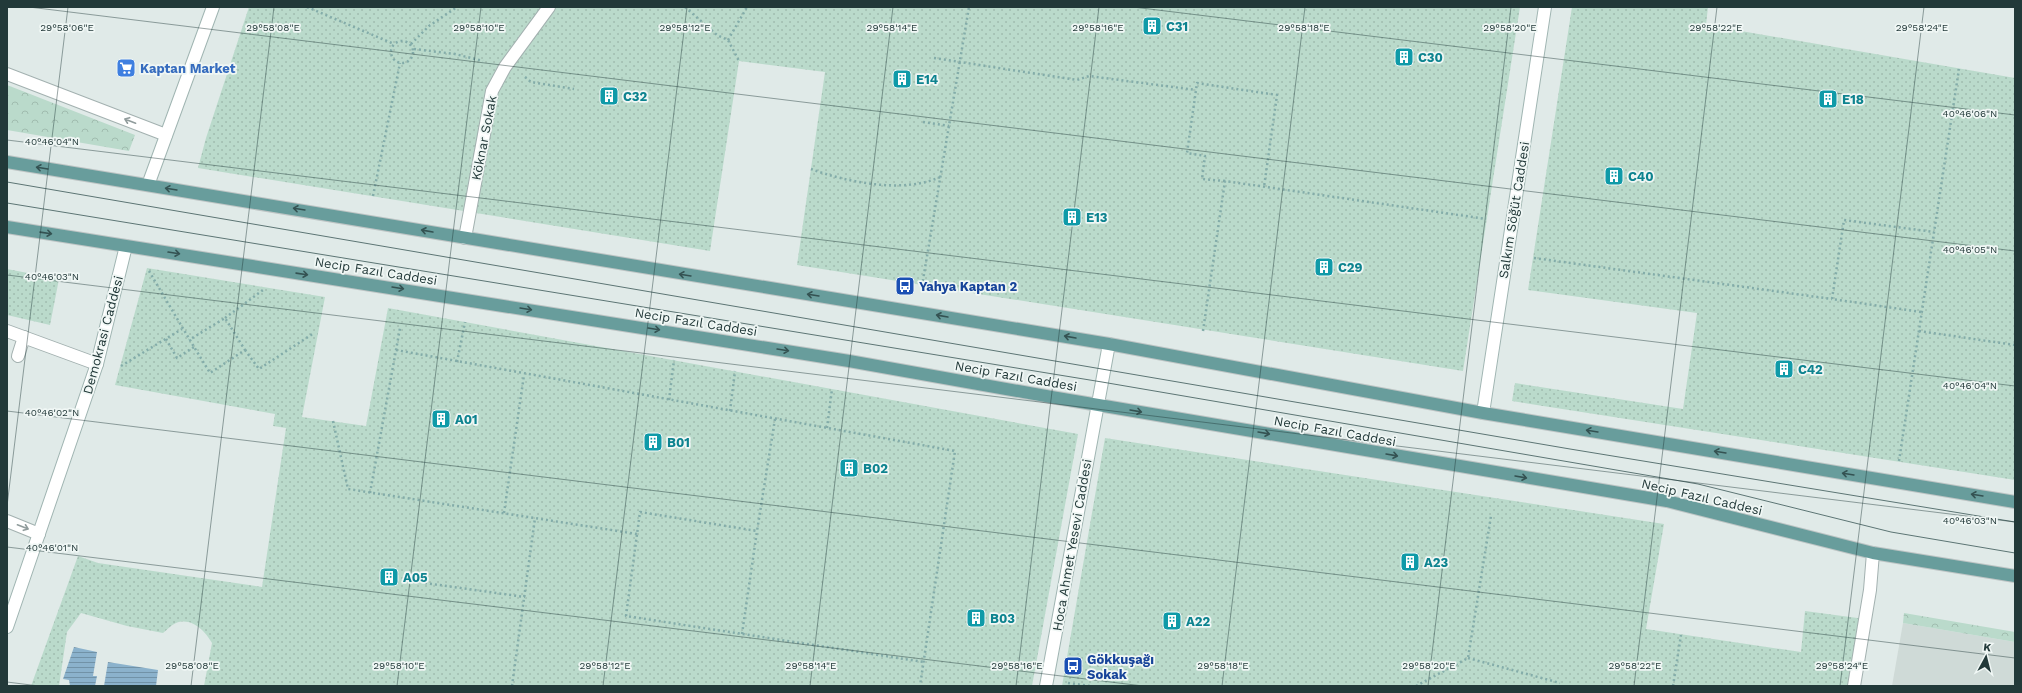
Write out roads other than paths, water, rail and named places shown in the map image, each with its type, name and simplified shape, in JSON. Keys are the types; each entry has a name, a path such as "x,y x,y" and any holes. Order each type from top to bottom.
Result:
{"main road":[{"path":"7,162 1108,344 1483,413 2015,502"},
{"name":"Necip Fazıl Caddesi","path":"7,227 825,357 1667,501 1873,553 2015,576"}],"street":[{"path":"148,185 213,7"},
{"name":"Köknar Sokak","path":"466,238 492,91 505,67 549,7"},
{"name":"Salkım Söğüt Caddesi","path":"1483,413 1545,7"},
{"path":"7,74 166,135"},
{"name":"Demokrasi Caddesi","path":"7,628 98,364 126,246"},
{"path":"7,331 98,364"},
{"path":"18,356 24,337"},
{"name":"Hoca Ahmet Yesevi Caddesi","path":"1046,686 1108,344"},
{"path":"7,521 39,534"},
{"path":"1854,686 1870,590 1873,553"}],"water":[{"path":"74,647 97,652 93,676 97,676 95,686 70,686 69,680 63,679"},
{"path":"108,662 158,670 156,686 104,686"}],"tram line":[{"path":"7,182 1570,449 2015,522"},
{"path":"7,203 1102,382 1698,484 1891,532 2015,553"}],"place":[{"name":"C31","path":"1152,26"},
{"name":"C30","path":"1404,57"},
{"name":"Kaptan Market","path":"126,68"},
{"name":"E14","path":"902,79"},
{"name":"C32","path":"609,96"},
{"name":"E18","path":"1828,99"},
{"name":"C40","path":"1614,176"},
{"name":"E13","path":"1072,217"},
{"name":"C29","path":"1324,267"},
{"name":"Yahya Kaptan 2","path":"905,286"},
{"name":"C42","path":"1784,369"},
{"name":"A01","path":"441,419"},
{"name":"B01","path":"653,442"},
{"name":"B02","path":"849,468"},
{"name":"A23","path":"1410,562"},
{"name":"A05","path":"389,577"},
{"name":"B03","path":"976,618"},
{"name":"A22","path":"1172,621"},
{"name":"Gökkuşağı Sokak","path":"1073,666"}]}
